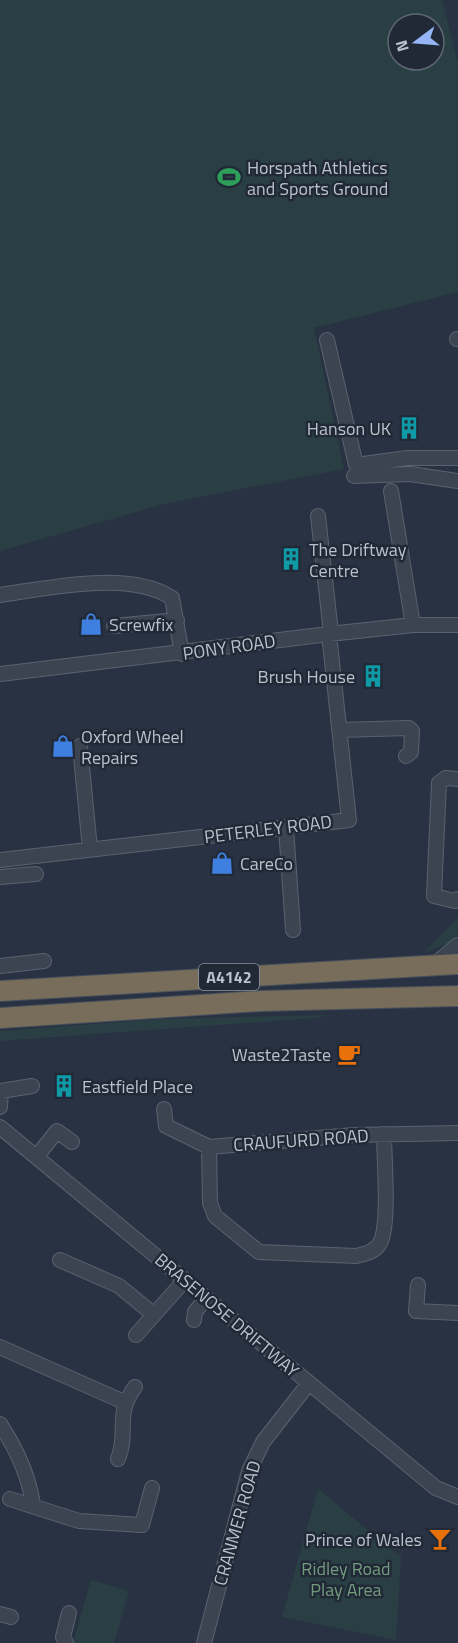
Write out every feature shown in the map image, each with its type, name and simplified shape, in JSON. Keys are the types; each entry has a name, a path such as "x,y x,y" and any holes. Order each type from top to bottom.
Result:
{"highway":[{"name":"A4142","path":"0,991 458,964"},
{"name":"A4142","path":"0,1018 261,1001 458,996"}],"street":[{"path":"327,340 356,465 407,458 458,458"},
{"path":"354,476 410,474 458,481"},
{"path":"391,491 413,625"},
{"name":"PETERLEY ROAD","path":"0,860 349,820 318,516"},
{"path":"0,595 97,581 162,591 172,598 182,654"},
{"path":"114,627 177,620"},
{"name":"PONY ROAD","path":"0,674 413,625 458,625"},
{"path":"340,730 409,728 412,731 411,752 406,756"},
{"path":"80,746 90,849"},
{"path":"458,779 446,778 439,783 434,896 455,901 458,899"},
{"path":"286,827 293,930"},
{"path":"0,877 36,874"},
{"path":"434,965 458,945"},
{"path":"0,966 44,961"},
{"path":"0,1107 1,1089 32,1086"},
{"name":"CRAUFURD ROAD","path":"164,1109 166,1126 209,1147 384,1134 458,1133"},
{"path":"37,1156 57,1131 72,1142"},
{"name":"BRASENOSE DRIFTWAY","path":"2,1133 37,1156 184,1281 436,1488 458,1497"},
{"path":"209,1147 210,1203 215,1216 259,1252 356,1256 370,1253 380,1244 385,1228 384,1134"},
{"path":"60,1260 119,1286 153,1314"},
{"path":"136,1335 184,1281"},
{"path":"418,1285 416,1311 458,1313"},
{"path":"194,1320 195,1312 206,1298"},
{"path":"0,1347 124,1402"},
{"name":"CRANMER ROAD","path":"204,1643 249,1471 263,1442 309,1383"},
{"path":"118,1459 122,1449 124,1402 135,1387"},
{"path":"0,1424 14,1444 30,1483 33,1506"},
{"path":"10,1499 79,1521 142,1525 152,1488"},
{"path":"66,1643 63,1637 69,1613"}],"green space":[{"name":"Horspath Athletics and Sports Ground","path":"0,0 442,0 445,12 386,12 386,72 446,72 446,16 458,63 458,292 314,328 344,469 164,504 0,551"},
{"path":"458,917 457,937 452,942 425,952"},
{"path":"328,1015 316,1018 0,1041 0,1031 161,1019"},
{"name":"Ridley Road Play Area","path":"318,1489 401,1557 396,1640 282,1617"},
{"path":"91,1580 129,1591 114,1643 73,1643"}],"place":[{"name":"Horspath Athletics and Sports Ground","path":"229,177"},
{"name":"Hanson UK","path":"409,428"},
{"name":"The Driftway Centre","path":"291,559"},
{"name":"Screwfix","path":"91,624"},
{"name":"Brush House","path":"373,676"},
{"name":"Oxford Wheel Repairs","path":"63,746"},
{"name":"CareCo","path":"222,863"},
{"name":"Waste2Taste","path":"349,1054"},
{"name":"Eastfield Place","path":"64,1086"},
{"name":"Prince of Wales","path":"440,1539"}]}
